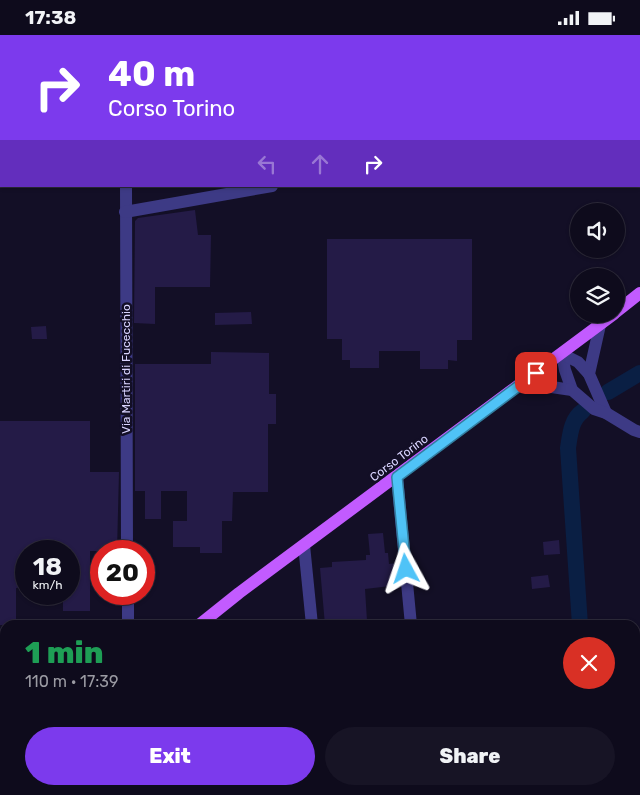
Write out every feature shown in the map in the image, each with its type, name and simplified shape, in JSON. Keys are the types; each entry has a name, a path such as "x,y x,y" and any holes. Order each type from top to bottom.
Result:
{"main road":[{"name":"Corso Torino","path":"625,305 640,293"},
{"name":"Corso Torino","path":"206,620 602,323"}],"street":[{"name":"Via Martiri di Fucecchio","path":"126,187 128,540"},
{"path":"126,212 266,187"},
{"path":"589,374 600,325"},
{"path":"562,354 578,362 589,374 606,413"},
{"path":"562,354 572,390 594,409 606,413 634,430 640,431"},
{"path":"524,383 572,390"},
{"path":"397,477 411,620"},
{"path":"304,545 312,620"},
{"path":"128,605 128,620"}],"building":[{"path":"195,210 198,235 211,235 210,287 155,287 155,324 134,323 135,221 138,218"},
{"path":"327,239 472,239 472,340 457,340 457,361 448,360 448,369 420,369 420,351 379,351 379,368 350,368 350,360 342,360 342,339 327,339"},
{"path":"251,312 252,324 215,325 215,313"},
{"path":"46,326 47,339 32,339 31,327"},
{"path":"211,352 269,353 269,394 276,394 276,424 268,424 268,492 233,492 232,521 222,521 222,553 200,553 200,547 173,547 173,521 187,521 187,491 161,491 161,519 145,519 145,491 135,491 135,364 211,364"},
{"path":"0,421 90,421 90,472 119,472 117,540 90,540 90,611 63,611 63,605 80,605 80,540 15,540 16,620 0,620"},
{"path":"383,533 385,553 388,553 389,564 397,563 399,585 365,589 367,620 325,620 320,568 332,567 332,562 366,560 366,555 370,555 368,534"},
{"path":"559,540 560,554 544,555 543,542"},
{"path":"548,575 550,587 532,589 531,577"}],"waterway":[{"path":"608,392 640,373"},
{"path":"580,620 568,448 570,433 576,418 583,411"}],"route":[{"path":"406,569 397,477 536,373"}]}
